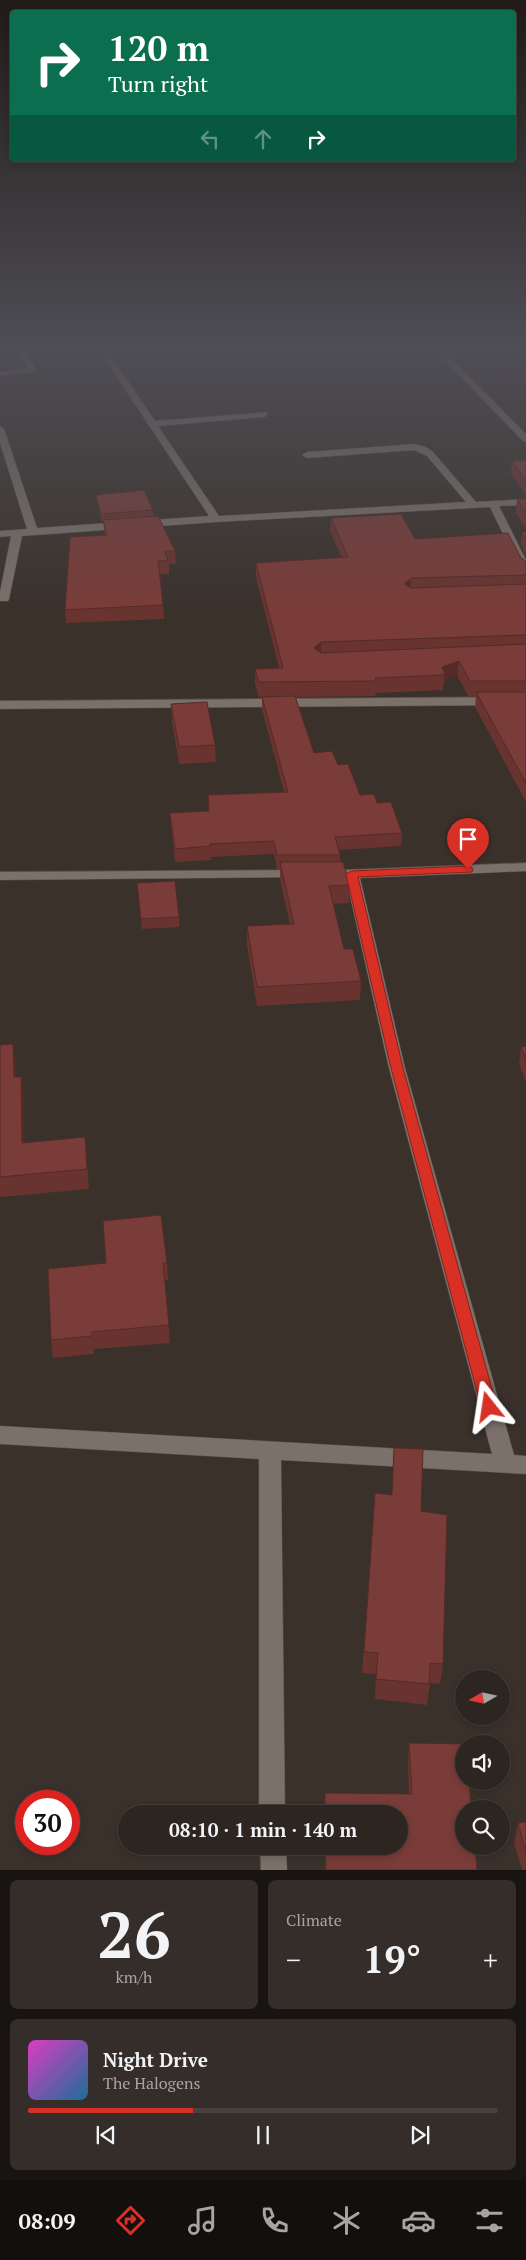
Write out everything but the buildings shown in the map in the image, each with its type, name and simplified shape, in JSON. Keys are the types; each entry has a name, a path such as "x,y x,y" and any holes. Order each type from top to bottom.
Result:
{"street":[{"path":"3,437 33,532"},
{"path":"161,437 216,519"},
{"path":"307,455 414,447 423,449 430,454 474,505"},
{"path":"0,534 216,519 526,502"},
{"path":"493,504 526,571"},
{"path":"4,599 17,533"},
{"path":"0,705 526,701"},
{"path":"332,874 526,867"},
{"path":"0,876 312,874"},
{"path":"352,874 397,1068 504,1463"},
{"path":"0,1435 526,1465"},
{"path":"270,1450 272,1805"},
{"path":"273,1855 274,1870"}],"route":[{"path":"468,869 352,874 397,1068 489,1407"}]}
